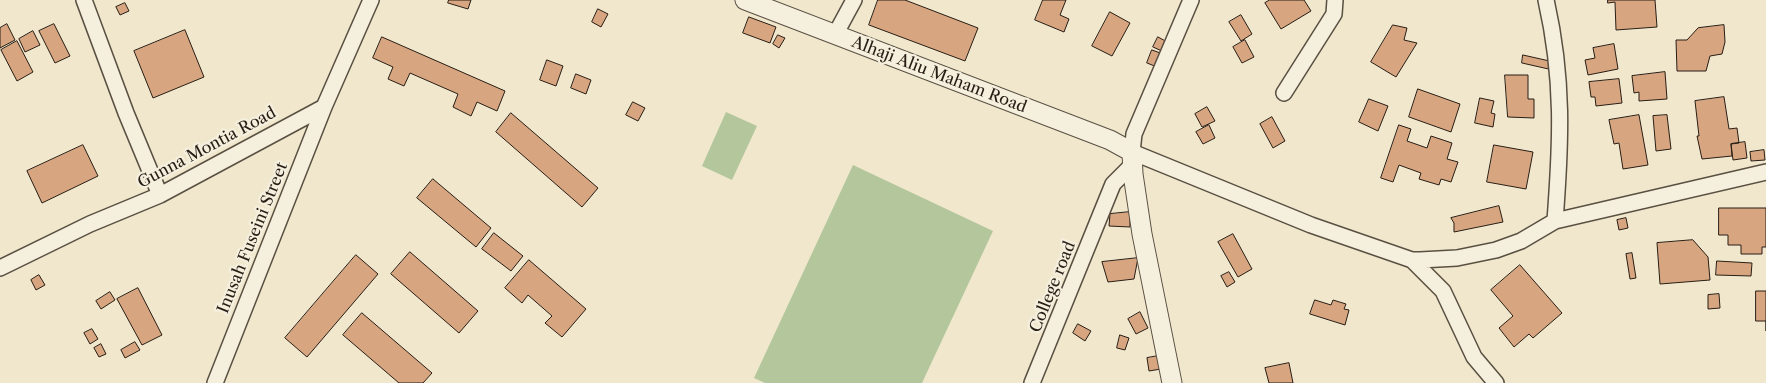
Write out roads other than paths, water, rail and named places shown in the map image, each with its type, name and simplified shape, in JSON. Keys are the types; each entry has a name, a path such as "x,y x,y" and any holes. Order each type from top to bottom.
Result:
{"street":[{"path":"84,0 113,79 160,194"},
{"path":"324,107 371,0"},
{"name":"Alhaji Aliu Maham Road","path":"745,0 1110,140 1132,158"},
{"path":"835,35 854,0"},
{"path":"1172,383 1142,234 1132,158 1134,134 1191,0"},
{"path":"1284,93 1334,14 1335,0"},
{"path":"1546,0 1554,35 1561,104 1555,222"},
{"name":"Gunna Montia Road","path":"0,268 90,224 160,194 324,107"},
{"name":"Inusah Fuseini Street","path":"215,383 324,107"},
{"path":"1132,158 1311,225 1412,260 1458,258 1496,250 1521,241 1555,222 1766,172"},
{"name":"College road","path":"1032,383 1105,204 1117,178 1132,158"},
{"path":"1412,260 1443,291 1474,357 1496,383"}]}
